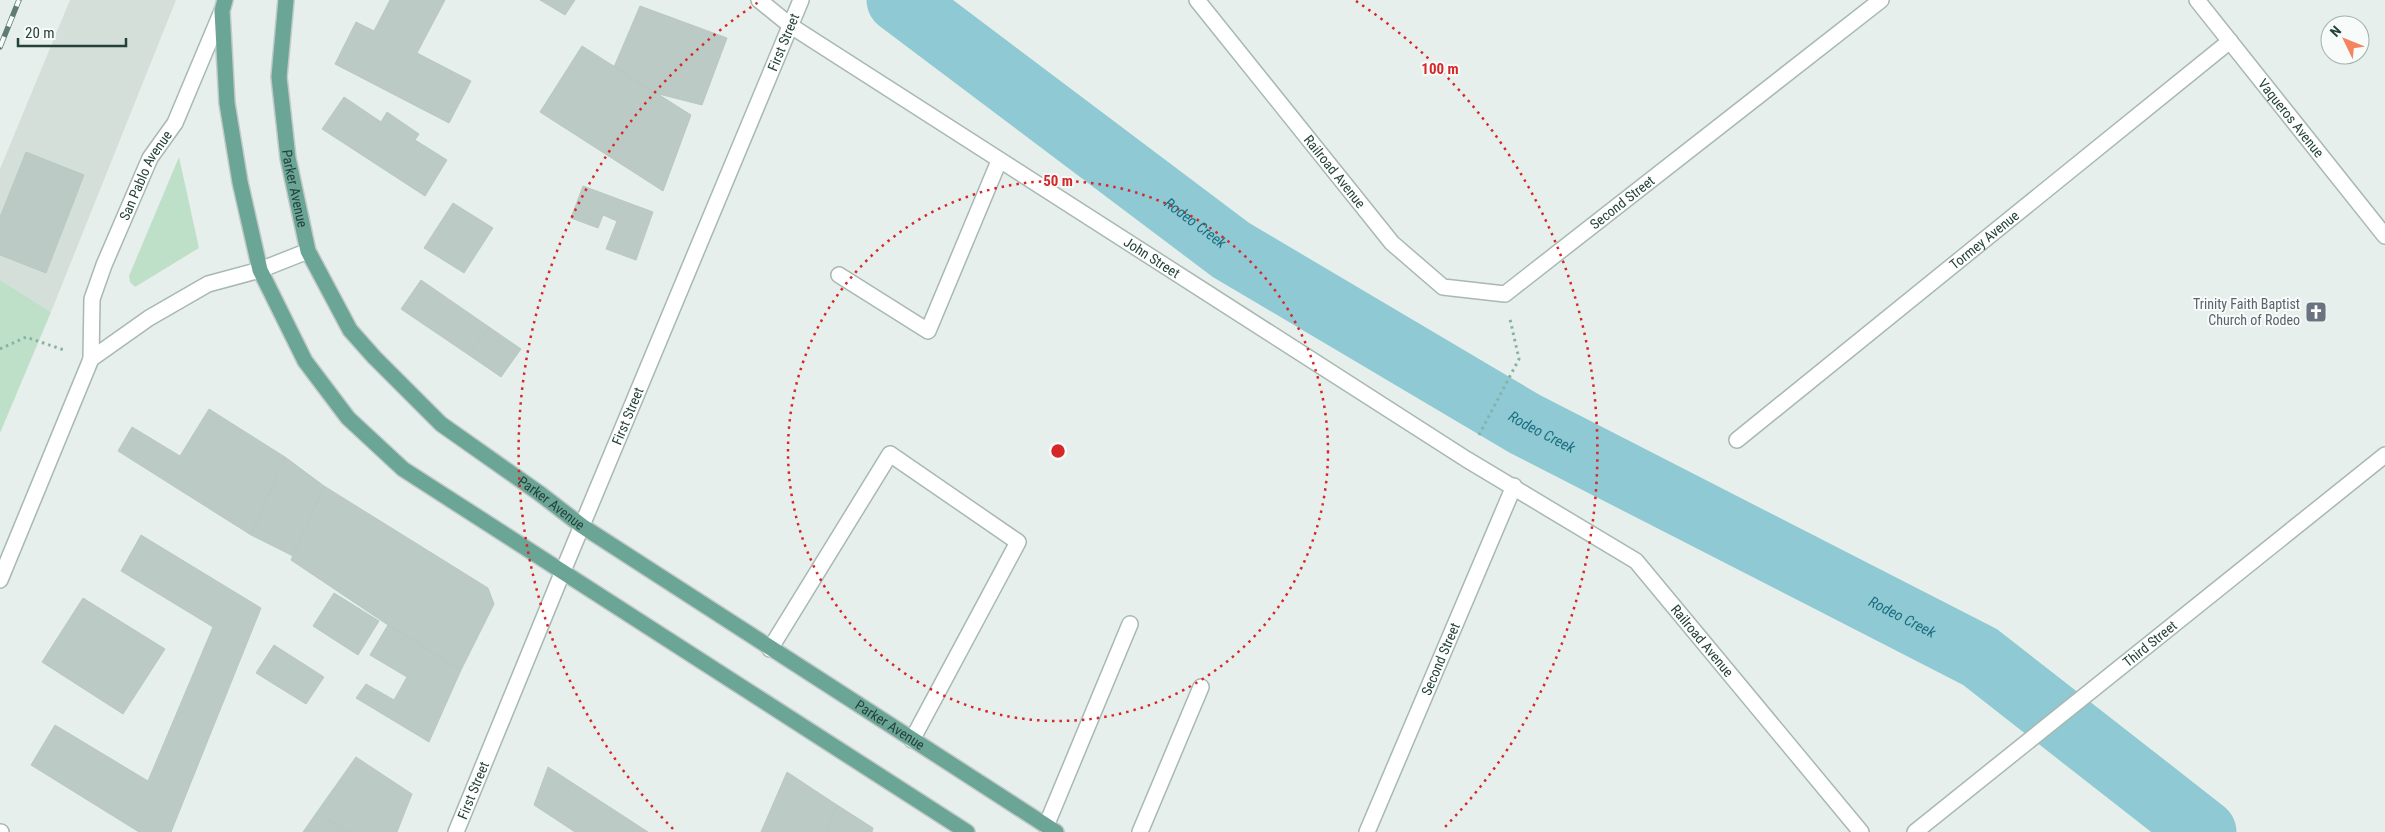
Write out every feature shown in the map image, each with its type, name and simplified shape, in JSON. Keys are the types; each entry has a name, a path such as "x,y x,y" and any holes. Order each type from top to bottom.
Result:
{"main road":[{"name":"Parker Avenue","path":"285,4 279,76 288,158 308,251 350,330 374,357 441,424 539,493 582,526 1051,829"},
{"path":"224,6 227,102 240,182 260,270 306,361 348,418 403,469 967,832"}],"street":[{"name":"John Street","path":"759,0 791,26 999,161 1466,458 1514,486"},
{"name":"First Street","path":"456,832 562,571 801,0"},
{"name":"Railroad Avenue","path":"1197,0 1392,244 1443,287 1505,294"},
{"name":"Second Street","path":"1505,294 1881,0"},
{"name":"Vaqueros Avenue","path":"2197,0 2385,236"},
{"name":"San Pablo Avenue","path":"0,580 90,359 92,299 104,265 150,158 175,123 224,6"},
{"name":"Tormey Avenue","path":"1737,440 2230,41"},
{"path":"838,275 928,331 999,161"},
{"path":"90,359 149,318 208,284 260,270 308,251"},
{"path":"770,649 890,454 1018,542 912,740"},
{"name":"Third Street","path":"1915,832 2385,455"},
{"name":"Railroad Avenue","path":"1514,486 1636,560 1861,832"},
{"name":"Second Street","path":"1367,832 1514,486"},
{"path":"1051,829 1130,624"},
{"path":"1140,832 1201,687"}],"path":[{"path":"1466,458 1519,359 1505,294"},
{"path":"0,349 26,337 90,359"}],"shaded area":[{"path":"70,0 176,0 51,312 0,280 0,169"}],"green space":[{"path":"179,157 199,248 135,287 130,282 129,276"},
{"path":"0,280 51,312 0,433"}],"building":[{"path":"390,0 445,0 417,53 471,81 449,123 335,64 356,22 374,31"},
{"path":"540,0 575,0 565,15"},
{"path":"640,6 727,38 702,105 655,93 614,67"},
{"path":"582,46 691,115 663,191 540,112"},
{"path":"344,97 381,122 387,112 419,134 415,140 447,160 425,196 322,129"},
{"path":"26,152 84,175 46,273 0,255 0,217"},
{"path":"583,186 653,212 636,260 606,249 617,221 603,215 598,228 571,218"},
{"path":"453,203 493,228 464,273 424,248"},
{"path":"421,280 489,327 469,355 401,309"},
{"path":"489,327 521,349 501,377 469,355"},
{"path":"209,409 285,457 251,535 118,451 132,427 180,456"},
{"path":"285,457 324,486 293,556 251,535"},
{"path":"324,486 488,588 494,604 461,670 388,625 291,560"},
{"path":"141,535 261,608 171,832 139,832 31,765 55,725 148,781 213,627 121,571"},
{"path":"334,593 379,621 358,655 313,626"},
{"path":"83,598 165,649 123,714 42,662"},
{"path":"388,625 461,670 429,742 356,698 366,684 394,700 407,677 370,655"},
{"path":"274,645 324,677 306,704 256,673"},
{"path":"356,757 412,794 397,832 348,832 317,812"},
{"path":"548,767 648,832 575,832 534,805"},
{"path":"787,772 837,805 826,832 761,832"},
{"path":"837,805 873,828 872,832 826,832"},
{"path":"317,812 348,832 303,832"}],"waterway":[{"name":"Rodeo Creek","path":"899,0 1231,250 1525,424 1980,657 2204,832"}],"railway":[{"path":"0,47 19,0"}],"place":[{"name":"Trinity Faith Baptist Church of Rodeo","path":"2316,312"}]}
